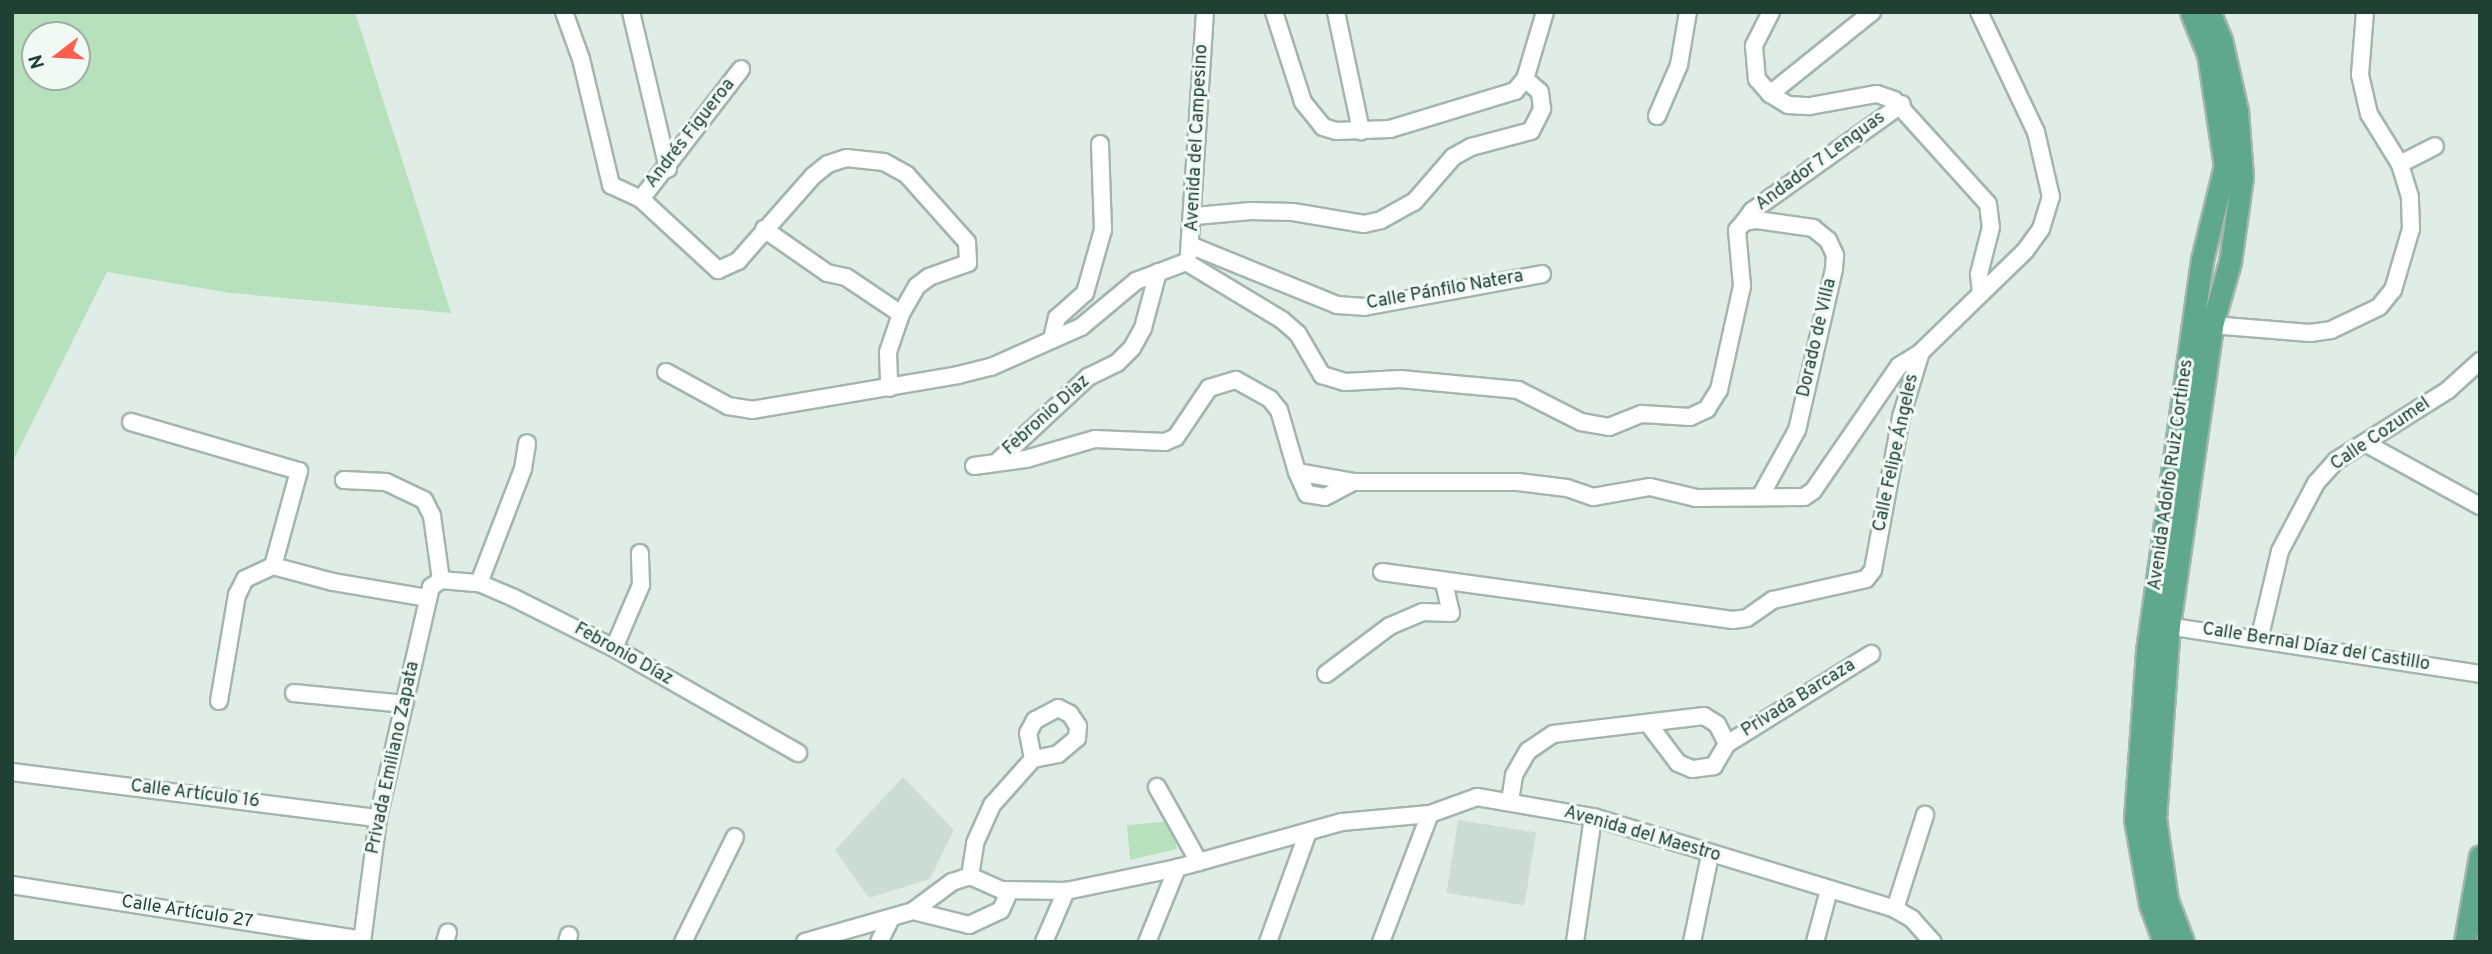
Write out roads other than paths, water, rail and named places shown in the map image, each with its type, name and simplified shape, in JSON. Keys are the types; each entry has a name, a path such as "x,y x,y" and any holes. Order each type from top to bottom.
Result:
{"main road":[{"name":"Avenida Adolfo Ruiz Cortines","path":"2164,942 2147,891 2135,819 2202,260 2225,166 2208,54 2191,12"},
{"name":"Avenida Adolfo Ruiz Cortines","path":"2183,942 2167,900 2155,818 2160,625 2213,325 2231,262 2242,177 2237,111 2221,40 2209,12"},
{"path":"2465,942 2476,893 2480,856"}],"street":[{"path":"564,12 581,59 611,185 641,199 718,270 738,261 764,229 828,164 864,158 884,162 907,175 967,242 970,254 959,269 929,277 917,286 901,314 888,352 889,388"},
{"path":"631,12 668,169"},
{"name":"Avenida del Campesino","path":"1186,262 1192,246 1195,216 1205,12"},
{"path":"1274,12 1303,102 1323,127 1361,131 1390,129 1515,91 1525,79 1545,12"},
{"path":"1336,12 1361,131"},
{"path":"1657,117 1679,65 1688,12"},
{"path":"1771,12 1754,46 1757,79 1770,94 1788,105 1810,106 1877,94 1902,104 1988,204 1991,227 1979,274 1981,292"},
{"path":"1770,94 1872,12"},
{"name":"Calle Felipe Ángeles","path":"1444,583 1623,603 1733,620 1748,618 1773,600 1866,579 1873,570 1901,417 1921,352 2025,251 2041,229 2051,197 2036,132 1979,12"},
{"path":"2213,325 2310,333 2355,322 2379,307 2393,290 2404,264 2411,229 2410,197 2400,164 2369,114 2360,75 2365,12"},
{"name":"Andrés Figueroa","path":"641,199 668,169 741,69"},
{"path":"1195,216 1251,211 1293,212 1364,225 1381,220 1414,202 1453,157 1531,131 1542,108 1540,92 1525,79"},
{"name":"Andador 7 Lenguas","path":"1744,222 1752,211 1902,104"},
{"path":"1052,339 1057,318 1085,293 1103,230 1100,144"},
{"path":"2400,164 2435,146"},
{"path":"666,372 728,406 752,410 889,388 991,367 1080,327 1136,281 1186,262 1282,320 1298,334 1322,375 1345,382 1400,379 1518,390 1594,425 1609,427 1642,414 1690,416 1707,409 1719,390 1742,286 1737,230 1744,222"},
{"name":"Dorado de Villa","path":"1744,222 1812,228 1828,240 1835,255 1797,430 1760,497"},
{"path":"764,229 827,273 846,277 901,314"},
{"name":"Calle Pánfilo Natera","path":"1192,246 1310,298 1350,306 1542,274"},
{"name":"Febronio Diaz","path":"999,460 1088,377 1116,363 1132,348 1143,328 1158,272"},
{"path":"974,466 999,460 1026,459 1095,439 1165,442 1176,437 1209,388 1236,380 1270,399 1279,410 1297,472 1307,494 1325,497 1353,482 1422,485 1459,480 1518,482 1567,488 1593,497 1650,487 1696,498 1804,497 1813,491 1899,366 1921,352"},
{"name":"Calle Cozumel","path":"2259,640 2273,574 2299,510 2337,460 2367,444 2448,390 2480,361"},
{"path":"131,422 299,471 274,566"},
{"path":"479,583 523,469 527,443"},
{"path":"2367,444 2480,506"},
{"path":"344,480 386,482 424,499 432,516 440,580"},
{"path":"614,648 641,586 640,553"},
{"path":"219,701 237,595 245,579 274,566 333,582 428,598"},
{"path":"1326,674 1390,626 1423,612 1451,613 1444,583 1382,572"},
{"name":"Febronio Díaz","path":"440,580 450,578 479,583 614,648 798,754"},
{"name":"Privada Emiliano Zapata","path":"362,941 378,818 428,598 431,587 440,580"},
{"name":"Calle Bernal Díaz del Castillo","path":"2160,625 2480,674"},
{"name":"Privada Barcaza","path":"1650,726 1678,763 1692,769 1714,766 1727,744 1871,654"},
{"path":"294,693 404,704"},
{"name":"Privada Barcaza","path":"1510,801 1514,775 1537,742 1553,734 1650,726 1704,716 1717,724 1727,744"},
{"path":"805,942 913,911 953,882 970,876 981,825 992,805 1033,759"},
{"name":"Calle Artículo 16","path":"12,772 378,818"},
{"path":"1157,787 1199,862"},
{"name":"Avenida del Maestro","path":"970,876 1010,890 1066,891 1177,868 1308,832 1379,816 1430,814 1477,797 1593,817 1710,855 1895,909 1927,938"},
{"path":"1381,942 1430,814"},
{"path":"1895,909 1925,816"},
{"path":"1575,942 1593,817"},
{"path":"1268,942 1308,832"},
{"path":"683,942 735,837"},
{"path":"1692,942 1710,855"},
{"path":"1147,942 1177,868"},
{"name":"Calle Artículo 27","path":"12,885 362,941"},
{"path":"913,911 969,926 1002,910 1010,890"},
{"path":"1815,942 1829,890"},
{"path":"1044,942 1066,891"},
{"path":"879,942 891,918"}]}
